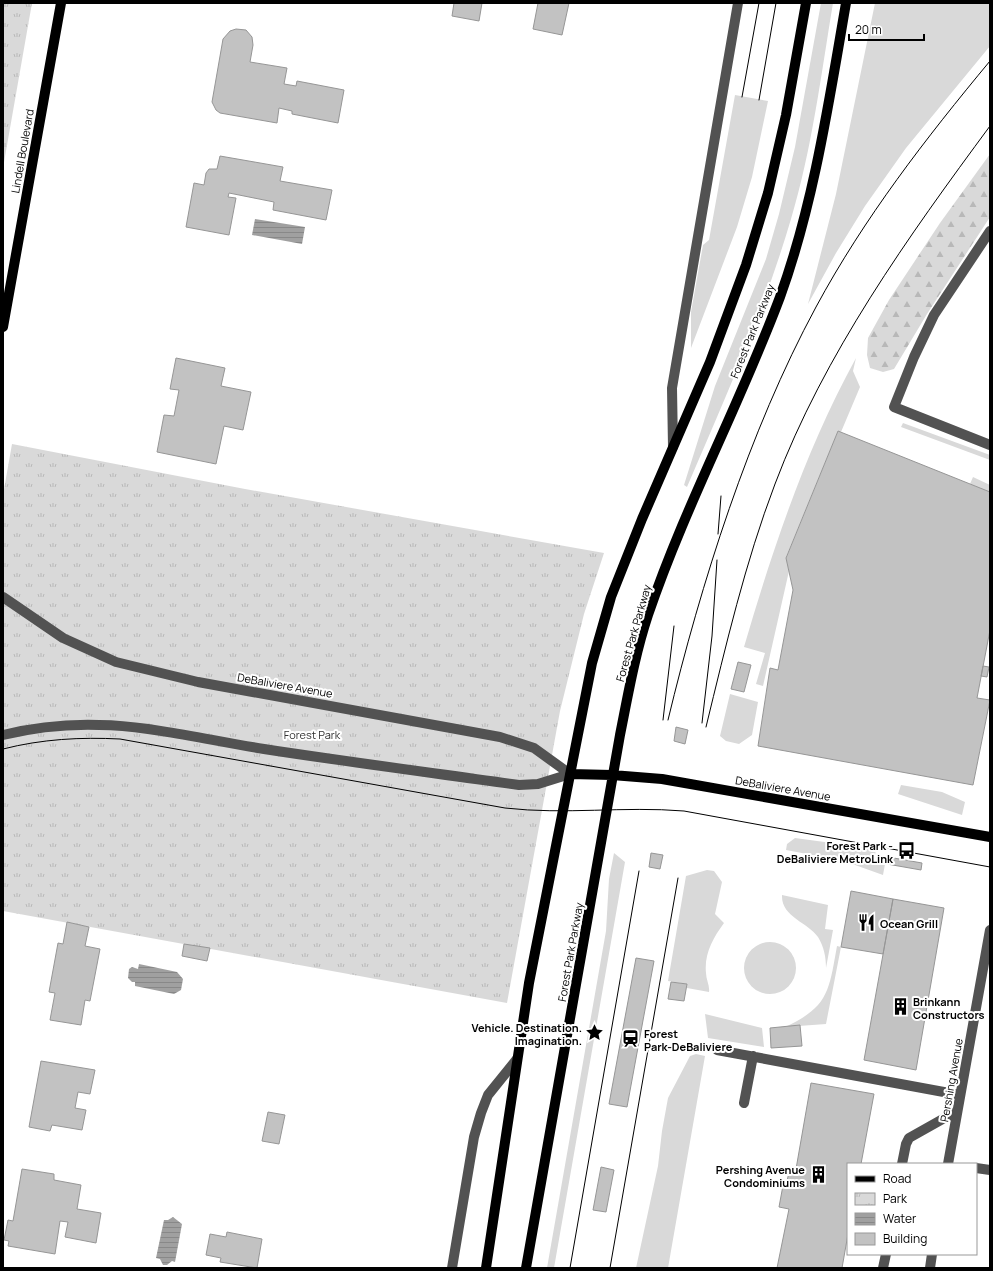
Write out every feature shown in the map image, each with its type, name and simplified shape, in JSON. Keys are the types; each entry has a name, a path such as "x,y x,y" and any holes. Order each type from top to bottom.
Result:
{"main road":[{"name":"Lindell Boulevard","path":"3,327 61,3"},
{"path":"486,1268 529,983 592,663 611,597 710,362 743,272 768,193 786,115 806,3"},
{"name":"Forest Park Parkway","path":"526,1268 612,775 635,661 648,616 665,569 777,303 796,244 819,150 846,3"},
{"name":"DeBaliviere Avenue","path":"570,774 642,777 740,792 990,838"}],"street":[{"path":"673,448 672,388 738,3"},
{"path":"990,231 934,315 914,357 894,407 990,445"},
{"name":"DeBaliviere Avenue","path":"3,597 63,638 116,662 198,682 500,738 538,750 570,774"},
{"name":"DeBaliviere Avenue","path":"3,735 46,726 103,724 133,726 263,749 519,785 538,784 570,774"},
{"name":"Pershing Avenue","path":"950,1163 957,1111 990,930"},
{"path":"717,1050 960,1095"},
{"path":"744,1103 753,1056"},
{"path":"452,1268 474,1137 481,1113 488,1095 517,1059"},
{"path":"902,1163 906,1144 909,1138 957,1111"},
{"path":"977,1168 990,1170"},
{"path":"883,1268 886,1255"},
{"path":"930,1268 932,1255"}],"green space":[{"path":"3,3 32,3 3,168"},
{"path":"821,3 833,3 805,166 791,219 769,287 756,321 687,487 684,485 715,386 766,259 779,214 795,147"},
{"path":"875,3 990,4 990,46 906,148 865,206 836,253 808,304 836,194"},
{"path":"735,95 768,101 752,177 737,227 691,348 691,312 703,245 709,240"},
{"path":"990,154 990,217 927,314 894,369 883,372 870,368 867,355 868,338 889,300 940,223"},
{"path":"856,358 853,371 860,387 841,432 838,431 786,557 789,571 763,686 756,684 765,653 744,647 755,610 779,536 806,463 838,392"},
{"path":"903,423 990,455 990,460 901,427"},
{"name":"Forest Park","path":"12,444 245,489 604,553 584,614 560,711 507,1003 3,911 3,495"},
{"path":"973,477 990,485 990,492 970,484"},
{"path":"730,694 758,702 752,735 739,744 726,741 720,736"},
{"path":"901,785 942,792 965,802 962,815 898,794"},
{"path":"795,838 876,849 874,862 885,864 883,875 844,861 786,850 787,844"},
{"path":"614,853 625,862 554,1268 547,1268 606,931 609,879"},
{"path":"707,870 714,871 722,882 715,914 724,923 710,946 706,959 706,975 709,992 687,988 687,984 668,981 686,876"},
{"path":"782,895 828,905 825,929 833,930 826,968 824,952 818,937 814,932 790,914 783,903"},
{"path":"770,942 784,946 792,954 796,968 792,982 784,990 770,994 756,990 748,982 744,968 748,954 756,946"},
{"path":"837,946 841,947 826,1024 785,1027 800,1020 819,1004 829,986"},
{"path":"705,1014 762,1028 764,1047 708,1038"},
{"path":"696,1054 705,1056 668,1268 636,1268 658,1166 668,1098 690,1056"}],"water":[{"path":"255,219 305,227 302,244 252,235"},
{"path":"139,964 177,972 183,979 181,990 174,994 135,986 135,982 132,982 128,978 129,969 132,967 138,969"},
{"path":"173,1217 182,1224 175,1262 172,1261 167,1265 163,1265 160,1259 156,1258 164,1220 168,1220"}],"building":[{"path":"454,3 482,3 479,21 452,16"},
{"path":"538,3 569,3 562,35 533,29"},
{"path":"236,29 246,30 252,37 253,45 250,62 287,68 284,84 296,86 297,81 344,90 338,123 292,114 292,111 279,108 277,123 220,113 216,110 212,102 223,39 230,31"},
{"path":"220,156 283,167 280,181 332,190 326,220 273,210 274,202 229,193 228,197 236,198 229,235 186,227 194,183 204,185 206,173 209,169 217,169"},
{"path":"176,358 225,368 221,386 251,392 243,430 224,426 216,464 157,452 164,415 174,416 179,390 170,389"},
{"path":"838,431 990,492 990,630 977,698 990,700 973,785 758,746 770,668 778,670 793,590 786,558"},
{"path":"738,662 751,665 744,692 731,689"},
{"path":"983,666 989,667 987,677 981,676"},
{"path":"676,727 688,730 685,744 674,741"},
{"path":"651,853 663,855 660,869 649,867"},
{"path":"888,857 922,863 921,870 887,864"},
{"name":"Ocean Grill","path":"851,891 893,899 883,954 841,947"},
{"name":"Brinkann Constructors","path":"893,899 944,908 916,1070 864,1060"},
{"path":"67,922 89,927 85,946 100,949 90,1001 85,1000 81,1025 50,1020 55,993 49,992 58,943 63,944"},
{"path":"184,944 210,948 207,961 182,956"},
{"path":"636,958 654,961 627,1107 609,1104"},
{"path":"671,982 687,984 684,1001 668,999"},
{"path":"800,1025 802,1046 771,1048 770,1028"},
{"path":"41,1061 95,1070 90,1094 78,1092 75,1108 86,1110 82,1130 52,1125 50,1131 29,1127"},
{"name":"Pershing Avenue Condominiums","path":"811,1083 874,1094 861,1163 847,1163 847,1240 842,1268 777,1268 789,1209 779,1207 784,1180 787,1181 790,1168 796,1169"},
{"path":"268,1112 285,1115 279,1144 262,1141"},
{"path":"601,1167 614,1170 606,1212 593,1210"},
{"path":"22,1169 54,1174 54,1180 81,1185 77,1209 101,1213 96,1243 65,1237 68,1222 60,1221 55,1254 8,1246 9,1241 4,1240 8,1220 13,1221"},
{"path":"227,1232 262,1239 257,1268 220,1262 221,1258 206,1255 210,1234 226,1237"}],"tram line":[{"path":"742,97 759,3"},
{"path":"759,100 776,3"},
{"path":"668,720 696,615 729,509 748,456 792,355 816,307 854,242 875,210 919,149 990,61"},
{"path":"706,727 737,604 754,544 775,484 795,436 818,389 870,298 929,210 990,126"},
{"path":"718,534 721,496"},
{"path":"702,723 712,636 717,560"},
{"path":"663,720 674,626"},
{"path":"3,749 47,741 91,738 120,739 505,808 550,811 639,809 684,811 990,867"},
{"path":"570,1268 639,871"},
{"path":"610,1268 678,878"}],"place":[{"name":"Forest Park - DeBaliviere MetroLink","path":"906,851"},
{"name":"Ocean Grill","path":"867,923"},
{"name":"Brinkann Constructors","path":"900,1007"},
{"name":"Vehicle. Destination. Imagination.","path":"595,1033"},
{"name":"Forest Park-DeBaliviere","path":"631,1039"},
{"name":"Pershing Avenue Condominiums","path":"818,1175"}]}
